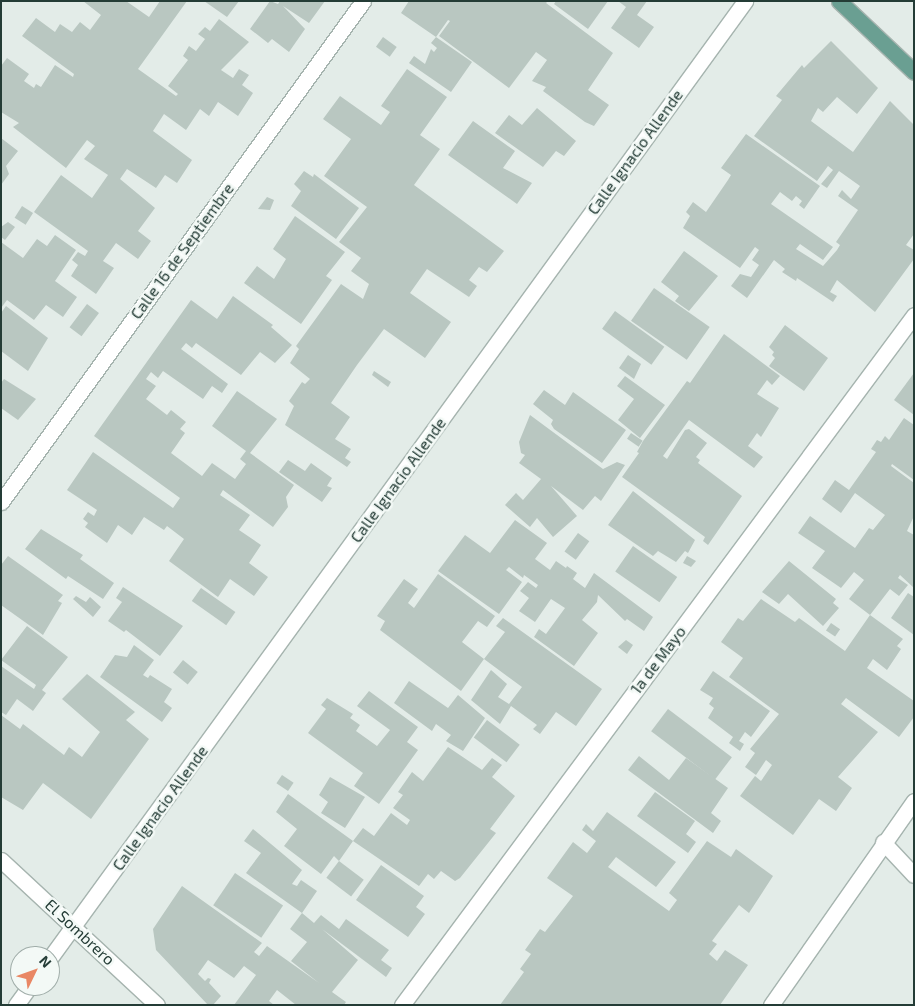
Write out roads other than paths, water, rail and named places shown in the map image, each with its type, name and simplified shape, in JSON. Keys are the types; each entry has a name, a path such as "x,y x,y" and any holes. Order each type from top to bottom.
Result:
{"main road":[{"path":"839,1 914,72"}],"street":[{"name":"Calle 16 de Septiembre","path":"1,502 363,1"},
{"name":"Calle Ignacio Allende","path":"59,946 745,1"},
{"name":"1a de Mayo","path":"402,1005 914,315"},
{"path":"771,1005 914,801"},
{"path":"884,842 914,875"},
{"name":"El Sombrero","path":"1,860 157,1005"}]}
